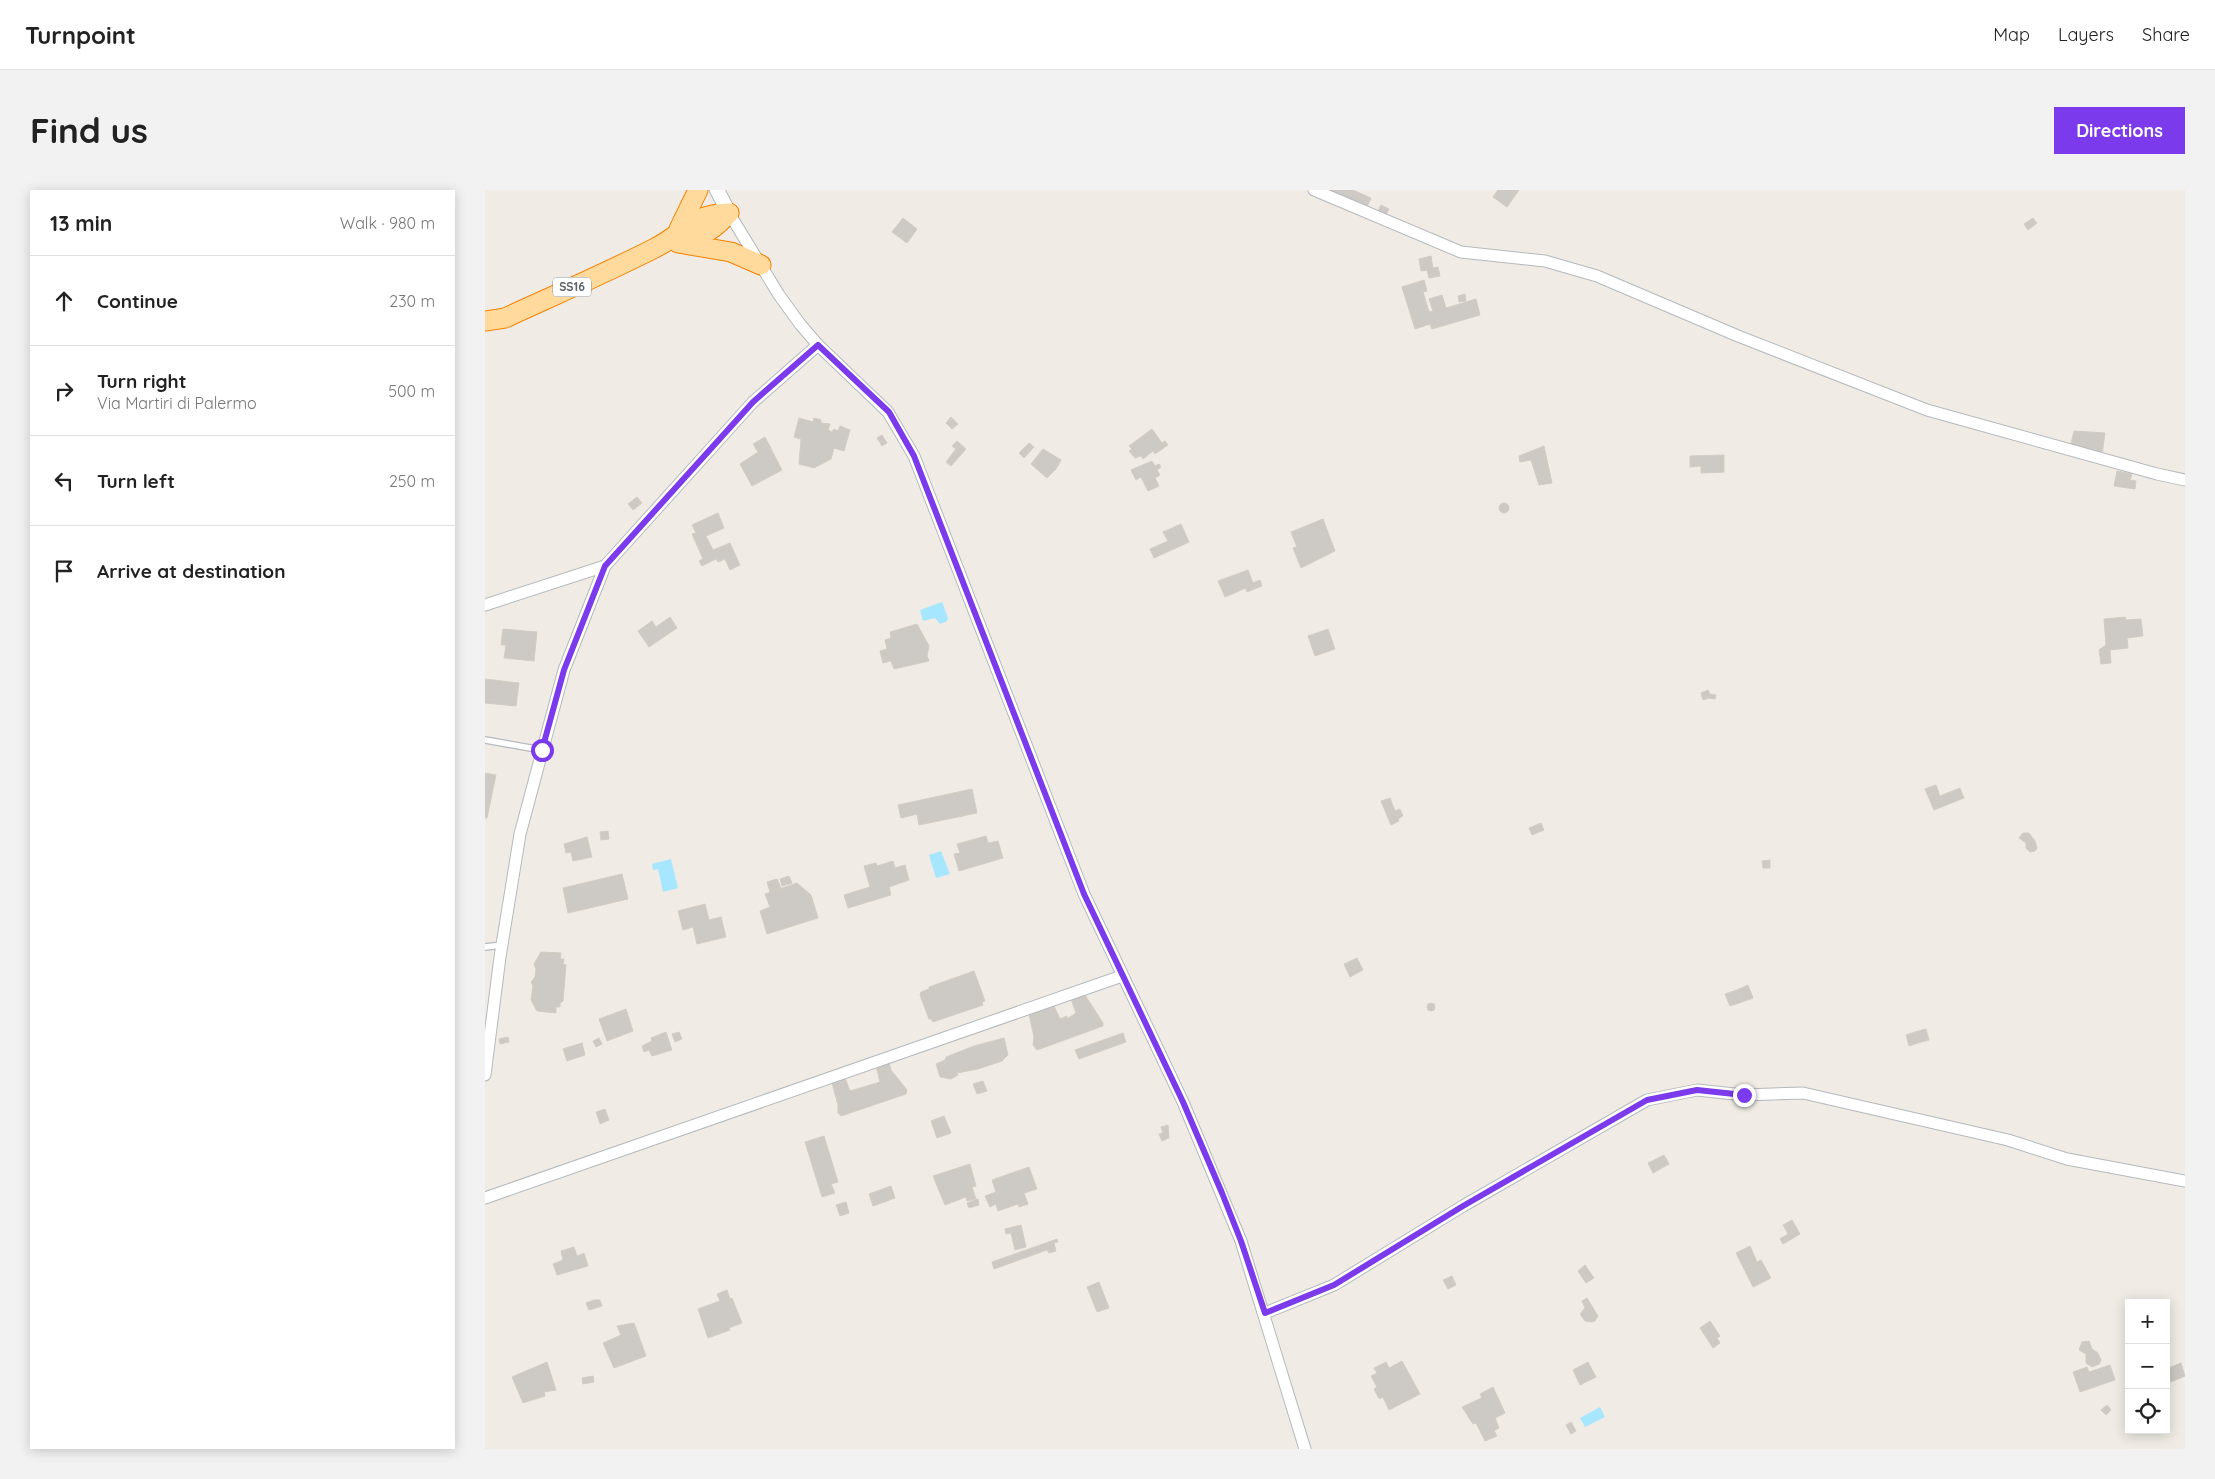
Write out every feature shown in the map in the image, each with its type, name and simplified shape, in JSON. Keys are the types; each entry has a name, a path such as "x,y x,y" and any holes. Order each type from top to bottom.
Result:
{"highway":[{"path":"677,238 698,190"},
{"name":"SS16","path":"485,321 505,318 677,238 707,234 717,228 729,213"},
{"name":"SS16","path":"677,238 731,252 761,266"}],"street":[{"path":"717,190 729,213 788,308 818,345 889,412 914,456 1084,894 1183,1102 1241,1241 1265,1313 1305,1449"},
{"path":"1314,190 1461,252 1545,261 1597,276 1738,336 1927,410 2157,474 2185,480"},
{"path":"485,1075 501,945 519,834 564,670 605,566 753,402 818,345"},
{"path":"485,605 605,566"},
{"path":"485,1198 1122,976"},
{"path":"1265,1313 1334,1285 1463,1206 1647,1100 1697,1090 1744,1095 1803,1093 2008,1140 2067,1159 2185,1181"}],"lane":[{"path":"485,740 542,750"},
{"path":"485,948 501,945"}],"water":[{"path":"942,602 948,618 947,621 940,624 935,618 923,621 920,610"},
{"path":"941,851 950,874 936,878 929,855"},
{"path":"671,859 678,888 663,892 658,869 653,870 652,864"},
{"path":"1600,1407 1605,1417 1585,1427 1580,1418"}],"building":[{"path":"1325,190 1353,190 1371,198 1366,209"},
{"path":"1498,190 1519,190 1507,207 1493,197"},
{"path":"1381,205 1389,209 1385,217 1377,213"},
{"path":"903,218 917,229 907,243 892,232"},
{"path":"2033,218 2037,223 2028,230 2024,224"},
{"path":"1431,256 1433,268 1438,267 1440,276 1429,278 1427,270 1421,271 1419,259"},
{"path":"1424,280 1427,291 1423,292 1429,312 1433,311 1429,299 1442,295 1446,308 1476,299 1480,315 1432,329 1430,324 1415,329 1402,287"},
{"path":"1465,294 1466,301 1459,302 1458,296"},
{"path":"951,417 958,424 952,429 946,423"},
{"path":"799,418 813,422 814,418 821,420 821,423 830,424 828,430 832,432 834,429 838,431 840,426 850,430 844,451 834,448 831,459 814,468 799,464 801,439 794,437"},
{"path":"1152,429 1162,443 1165,441 1168,445 1155,454 1153,451 1143,459 1141,456 1135,458 1129,451 1132,449 1129,446"},
{"path":"2074,431 2105,433 2102,455 2070,448"},
{"path":"882,435 887,443 882,446 877,438"},
{"path":"765,437 782,470 752,486 740,464 758,452 753,444"},
{"path":"957,441 966,449 951,466 946,462 956,449 952,446"},
{"path":"1029,443 1034,447 1024,458 1019,453"},
{"path":"1544,446 1552,483 1539,485 1531,460 1520,462 1519,456"},
{"path":"1043,449 1061,460 1056,469 1047,478 1031,464"},
{"path":"1724,455 1724,472 1701,473 1701,466 1690,467 1690,456"},
{"path":"1152,461 1155,466 1159,464 1161,467 1157,470 1160,475 1155,478 1159,486 1148,491 1141,477 1136,480 1131,470"},
{"path":"2117,471 2132,474 2130,480 2136,481 2135,489 2114,486"},
{"path":"637,497 642,503 633,510 628,504"},
{"path":"1502,503 1506,503 1509,508 1508,512 1502,513 1499,510 1499,506"},
{"path":"718,513 724,528 706,536 713,550 730,543 740,565 730,570 725,559 718,562 716,559 702,566 699,561 703,559 692,534 696,533 692,525"},
{"path":"1323,519 1335,551 1301,568 1293,548 1297,547 1291,532"},
{"path":"1181,524 1189,542 1154,558 1150,549 1168,541 1163,532"},
{"path":"1248,570 1253,583 1260,580 1262,586 1247,592 1246,588 1225,597 1218,581"},
{"path":"670,617 677,628 649,647 638,631 652,621 656,627"},
{"path":"2125,617 2126,620 2141,619 2143,636 2127,638 2128,648 2110,650 2111,663 2101,664 2099,650 2106,645 2104,619"},
{"path":"917,624 929,646 927,656 929,661 894,669 891,661 883,663 880,651 887,649 885,640 891,638 890,632"},
{"path":"503,629 537,632 534,661 504,658 506,645 501,645"},
{"path":"1328,629 1335,649 1315,656 1308,636"},
{"path":"485,679 519,683 516,706 485,703"},
{"path":"1708,690 1710,694 1716,695 1715,699 1703,700 1701,693"},
{"path":"485,773 496,775 487,818 485,818"},
{"path":"1936,785 1940,796 1960,788 1964,798 1934,810 1925,789"},
{"path":"972,789 977,813 919,825 917,814 901,818 898,805"},
{"path":"1390,798 1395,811 1400,809 1403,816 1398,819 1399,821 1391,825 1381,801"},
{"path":"1541,823 1544,830 1532,835 1529,828"},
{"path":"608,831 609,839 601,840 600,832"},
{"path":"2023,833 2029,833 2035,841 2037,848 2035,851 2030,852 2026,848 2026,843 2019,838"},
{"path":"986,836 988,843 998,841 1003,858 959,871 954,854 960,853 957,844"},
{"path":"587,837 592,857 573,861 571,852 566,853 564,844"},
{"path":"1770,860 1770,868 1763,868 1762,861"},
{"path":"893,861 895,868 905,865 909,880 889,887 891,895 848,908 844,895 870,887 864,866 876,863 877,866"},
{"path":"622,874 628,899 568,913 563,888"},
{"path":"789,876 792,883 782,886 780,879"},
{"path":"777,879 781,888 770,892 767,882"},
{"path":"797,883 811,895 818,918 767,934 760,911 770,907 765,894"},
{"path":"705,904 709,920 721,917 726,937 697,944 693,927 683,930 678,911"},
{"path":"541,952 561,953 560,959 564,959 563,964 566,965 563,1001 560,1003 560,1007 556,1007 556,1013 537,1011 531,1000 533,986 531,982 535,977 536,969 534,964"},
{"path":"1357,958 1363,970 1350,977 1344,964"},
{"path":"974,971 985,1001 982,1002 983,1005 933,1022 929,1019 920,995 921,992 929,989 929,987"},
{"path":"1748,985 1753,998 1742,1002 1737,990"},
{"path":"1737,990 1742,1002 1730,1006 1725,994"},
{"path":"1085,995 1103,1023 1103,1026 1037,1050 1033,1045 1034,1037 1029,1014 1054,1006 1060,1019 1067,1016 1067,1019 1076,1013 1071,999"},
{"path":"1431,1003 1435,1007 1431,1011 1427,1007"},
{"path":"626,1009 633,1031 607,1041 599,1019"},
{"path":"1926,1029 1929,1040 1918,1043 1915,1032"},
{"path":"666,1032 672,1050 652,1056 649,1050 644,1052 642,1046 652,1041 651,1038"},
{"path":"679,1032 682,1039 675,1042 672,1034"},
{"path":"1915,1032 1918,1043 1909,1046 1906,1035"},
{"path":"1123,1033 1126,1042 1079,1059 1075,1050"},
{"path":"508,1037 509,1042 500,1044 499,1039"},
{"path":"599,1038 602,1044 596,1047 593,1041"},
{"path":"1004,1038 1008,1055 1002,1061 978,1069 957,1073 958,1075 951,1079 940,1077 936,1064 945,1060 946,1057 974,1046"},
{"path":"582,1043 585,1055 567,1061 563,1049"},
{"path":"889,1062 891,1070 907,1090 906,1094 841,1116 838,1113 838,1105 832,1083 845,1078 850,1091 880,1082 876,1066"},
{"path":"983,1081 987,1091 977,1094 973,1084"},
{"path":"605,1109 609,1120 600,1124 596,1112"},
{"path":"944,1116 951,1133 937,1138 931,1121"},
{"path":"1168,1125 1169,1138 1162,1141 1159,1134 1163,1133 1161,1127"},
{"path":"824,1136 838,1182 831,1184 835,1193 822,1197 805,1142"},
{"path":"1664,1155 1669,1164 1653,1173 1648,1163"},
{"path":"970,1164 976,1186 972,1187 976,1199 967,1201 966,1197 945,1205 933,1176"},
{"path":"1029,1167 1037,1189 1024,1193 1028,1204 1019,1207 1018,1204 998,1211 996,1204 990,1207 985,1196 996,1192 992,1180"},
{"path":"891,1186 895,1198 873,1206 869,1194"},
{"path":"978,1199 979,1205 969,1208 967,1203"},
{"path":"846,1202 849,1213 840,1216 836,1205"},
{"path":"1792,1220 1800,1234 1783,1244 1780,1239 1788,1234 1783,1225"},
{"path":"1021,1225 1026,1247 1015,1250 1011,1233 1006,1234 1005,1229"},
{"path":"1057,1239 1058,1242 1054,1243 1056,1251 1049,1253 1047,1250 994,1269 992,1262"},
{"path":"1750,1246 1757,1262 1744,1269 1736,1253"},
{"path":"574,1247 577,1256 584,1253 588,1266 557,1275 553,1264 563,1260 561,1251"},
{"path":"1761,1260 1771,1278 1753,1287 1744,1269"},
{"path":"1585,1265 1594,1278 1586,1283 1578,1271"},
{"path":"1452,1276 1456,1285 1448,1289 1443,1280"},
{"path":"1099,1282 1109,1308 1097,1312 1087,1287"},
{"path":"727,1290 742,1323 729,1328 730,1330 708,1338 698,1309 720,1301 717,1294"},
{"path":"1587,1298 1598,1316 1595,1321 1585,1321 1580,1314 1585,1308 1582,1301"},
{"path":"600,1300 602,1306 589,1310 586,1303"},
{"path":"1710,1321 1720,1336 1717,1338 1720,1343 1713,1348 1700,1328"},
{"path":"634,1323 646,1356 614,1368 603,1343 621,1335 617,1326"},
{"path":"2089,1341 2092,1349 2098,1353 2101,1360 2099,1364 2092,1367 2086,1363 2086,1354 2079,1350 2082,1342"},
{"path":"1402,1361 1420,1394 1389,1410 1383,1397 1380,1399 1378,1397 1374,1389 1377,1387 1371,1376 1377,1373 1374,1368 1386,1362 1389,1368"},
{"path":"547,1362 556,1390 544,1392 545,1396 523,1403 512,1377"},
{"path":"1588,1362 1596,1377 1580,1385 1573,1370"},
{"path":"2181,1363 2185,1376 2171,1382 2170,1367"},
{"path":"2110,1365 2115,1380 2080,1392 2073,1372 2087,1367 2089,1372"},
{"path":"593,1376 594,1382 583,1384 582,1378"},
{"path":"1493,1387 1505,1413 1495,1418 1499,1428 1494,1431 1497,1436 1485,1441 1476,1423 1473,1424 1462,1407 1482,1398 1480,1394"},
{"path":"2107,1405 2111,1410 2106,1415 2101,1410"},
{"path":"1571,1422 1576,1431 1571,1434 1566,1425"}],"route":[{"path":"542,750 564,670 605,566 753,402 818,345 889,412 896,421 914,456 979,619 1030,758 1084,894 1183,1102 1241,1241 1265,1313 1334,1285 1463,1206 1647,1100 1697,1090 1744,1095"}]}
